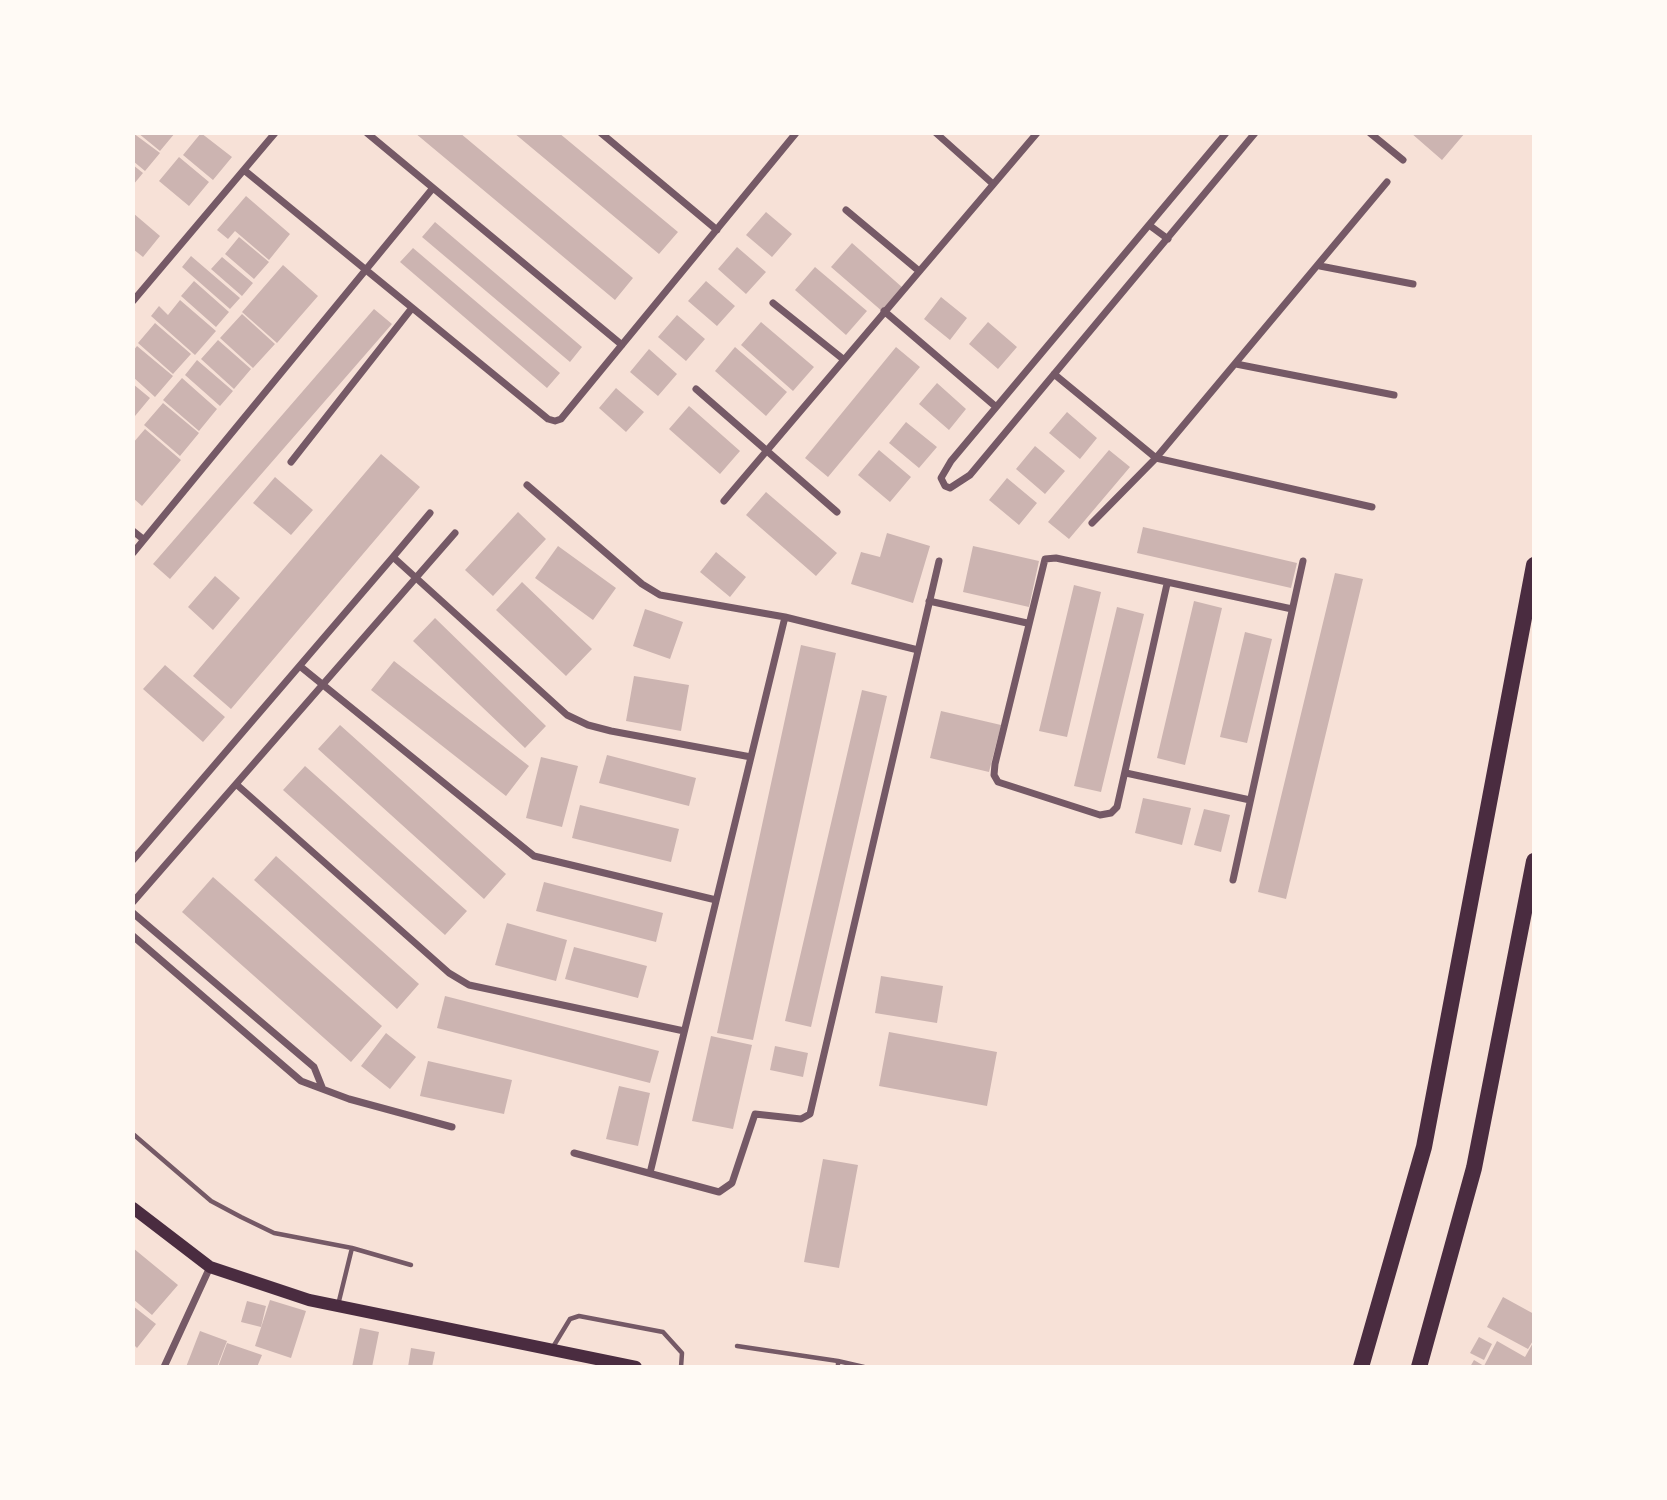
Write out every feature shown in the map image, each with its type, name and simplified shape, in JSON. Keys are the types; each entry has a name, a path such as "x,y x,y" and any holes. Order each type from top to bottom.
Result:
{"highway":[{"path":"1361,1367 1423,1146 1534,565"},
{"path":"1419,1367 1474,1168 1534,861"}],"main road":[{"path":"133,1208 210,1267 309,1300 636,1367"}],"street":[{"path":"133,301 275,133"},
{"path":"367,133 622,345"},
{"path":"600,133 717,230"},
{"path":"244,170 548,419 555,421 562,419 796,133"},
{"path":"936,133 993,184"},
{"path":"724,502 765,450 1037,133"},
{"path":"1226,133 943,471 941,478 944,486 950,488 970,475 1255,133"},
{"path":"1370,133 1403,160"},
{"path":"1092,523 1156,458 1320,266 1387,182"},
{"path":"133,553 433,188"},
{"path":"846,210 919,271"},
{"path":"1149,225 1168,239"},
{"path":"1320,266 1413,284"},
{"path":"773,303 843,359"},
{"path":"291,462 412,308"},
{"path":"884,311 995,407"},
{"path":"1236,364 1394,396"},
{"path":"1055,373 1156,458 1372,507"},
{"path":"696,389 837,512"},
{"path":"527,485 642,584 660,596 785,617 918,650"},
{"path":"133,860 301,667 430,513"},
{"path":"133,531 143,539"},
{"path":"133,902 455,533"},
{"path":"393,557 567,715 588,726 751,757"},
{"path":"1167,584 1117,807 1105,815 998,782 994,775 995,764 1027,623 1045,559 1056,558 1292,609"},
{"path":"574,1153 714,1192 724,1191 732,1183 755,1114 801,1119 812,1109 939,561"},
{"path":"1233,880 1303,561"},
{"path":"929,601 1027,623"},
{"path":"649,1174 785,617"},
{"path":"301,667 521,849 534,856 716,900"},
{"path":"1126,773 1250,800"},
{"path":"236,784 449,973 469,985 684,1031"},
{"path":"133,913 314,1066 322,1087"},
{"path":"133,936 301,1081 349,1099 452,1127"},
{"path":"164,1367 210,1267"}],"lane":[{"path":"133,1134 211,1201 274,1233 352,1248 411,1265"},
{"path":"338,1306 352,1248"},
{"path":"551,1350 570,1319 579,1316 663,1332 682,1353 681,1367"},
{"path":"737,1346 864,1367"}],"building":[{"path":"133,133 160,153 145,171 133,161"},
{"path":"138,133 175,133 160,151"},
{"path":"201,133 232,157 213,180 183,155"},
{"path":"415,133 460,133 633,278 615,300"},
{"path":"514,133 559,133 678,232 659,254"},
{"path":"1411,133 1465,133 1442,160"},
{"path":"179,157 209,182 189,206 159,181"},
{"path":"133,165 143,173 133,185"},
{"path":"246,196 290,234 269,260 235,231 228,239 217,230"},
{"path":"766,212 792,234 772,257 746,235"},
{"path":"133,213 160,236 143,257 133,249"},
{"path":"435,222 582,347 570,362 422,237"},
{"path":"239,237 269,262 254,279 225,254"},
{"path":"852,243 903,288 883,312 831,267"},
{"path":"737,247 766,272 746,294 718,269"},
{"path":"413,248 560,373 547,388 400,262"},
{"path":"191,256 240,298 230,309 182,267"},
{"path":"222,257 253,283 242,296 211,269"},
{"path":"283,265 318,296 277,343 242,312"},
{"path":"815,267 867,311 846,335 795,290"},
{"path":"194,281 229,312 216,327 181,296"},
{"path":"706,281 735,306 717,326 688,301"},
{"path":"941,297 967,318 950,340 924,319"},
{"path":"180,300 216,331 195,355 151,316 159,306 168,315"},
{"path":"374,309 392,324 170,579 153,564"},
{"path":"242,314 275,344 253,368 220,338"},
{"path":"677,315 705,339 686,361 658,337"},
{"path":"761,322 814,367 793,391 741,345"},
{"path":"988,322 1017,347 998,369 969,344"},
{"path":"155,323 191,354 173,374 138,343"},
{"path":"218,340 251,369 234,389 201,359"},
{"path":"137,346 173,376 155,397 133,377 133,351"},
{"path":"735,347 787,392 766,416 715,371"},
{"path":"896,347 920,367 828,477 805,458"},
{"path":"649,349 677,374 658,396 630,372"},
{"path":"197,360 233,391 220,406 185,375"},
{"path":"182,378 217,409 199,431 163,400"},
{"path":"937,383 966,409 949,430 919,404"},
{"path":"133,384 150,398 135,416 133,414"},
{"path":"616,388 644,412 626,432 599,408"},
{"path":"163,403 199,433 180,456 144,425"},
{"path":"689,406 740,451 720,474 669,429"},
{"path":"1067,412 1097,438 1080,459 1049,433"},
{"path":"906,422 937,447 919,468 889,443"},
{"path":"145,429 181,460 142,506 133,498 133,443"},
{"path":"1035,446 1065,471 1045,494 1016,469"},
{"path":"879,450 911,477 890,502 858,475"},
{"path":"1109,450 1130,467 1069,539 1048,522"},
{"path":"381,454 420,487 231,709 193,676"},
{"path":"275,477 313,510 291,535 253,503"},
{"path":"1007,478 1037,503 1019,525 989,500"},
{"path":"766,492 837,553 816,576 746,515"},
{"path":"518,512 546,539 493,596 465,570"},
{"path":"1143,527 1297,563 1291,588 1137,553"},
{"path":"887,533 930,546 913,603 851,584 861,552 880,557"},
{"path":"558,546 616,588 593,620 535,578"},
{"path":"973,546 1039,561 1029,607 963,592"},
{"path":"716,552 746,577 730,597 700,572"},
{"path":"1335,573 1363,579 1286,899 1258,892"},
{"path":"215,576 240,598 213,630 188,607"},
{"path":"522,582 592,649 566,676 496,610"},
{"path":"1074,585 1101,592 1067,737 1039,731"},
{"path":"1194,601 1222,608 1185,765 1157,758"},
{"path":"1117,607 1144,614 1101,792 1074,786"},
{"path":"645,609 683,622 670,659 633,646"},
{"path":"435,618 546,726 525,748 413,641"},
{"path":"1245,632 1272,639 1247,743 1220,737"},
{"path":"801,645 836,653 753,1040 717,1033"},
{"path":"394,661 529,766 506,796 371,690"},
{"path":"165,665 225,717 203,742 143,689"},
{"path":"634,676 689,685 681,731 626,721"},
{"path":"862,690 887,696 811,1027 785,1021"},
{"path":"941,711 1001,725 989,772 930,758"},
{"path":"340,725 506,874 484,899 318,749"},
{"path":"607,755 696,778 689,806 599,783"},
{"path":"541,757 578,766 562,827 526,818"},
{"path":"305,766 467,911 445,935 283,790"},
{"path":"1143,798 1191,808 1182,845 1135,833"},
{"path":"580,805 679,829 671,862 572,838"},
{"path":"1204,809 1230,815 1221,852 1194,845"},
{"path":"276,856 419,984 397,1009 254,880"},
{"path":"213,877 382,1026 351,1062 182,912"},
{"path":"544,882 663,913 656,942 536,911"},
{"path":"507,923 567,940 556,981 495,965"},
{"path":"574,947 647,966 638,998 565,979"},
{"path":"881,976 943,986 937,1023 875,1013"},
{"path":"445,996 659,1051 650,1083 437,1028"},
{"path":"889,1032 997,1052 987,1106 879,1086"},
{"path":"386,1033 416,1057 390,1089 361,1066"},
{"path":"711,1036 752,1045 733,1129 692,1121"},
{"path":"775,1046 808,1053 803,1077 770,1070"},
{"path":"428,1061 512,1080 504,1114 420,1096"},
{"path":"619,1086 650,1093 638,1146 606,1139"},
{"path":"823,1159 858,1165 839,1268 804,1262"},
{"path":"133,1248 178,1285 152,1315 133,1299"},
{"path":"1503,1297 1534,1314 1534,1339 1528,1349 1487,1327"},
{"path":"270,1300 306,1311 291,1358 255,1346"},
{"path":"247,1301 266,1306 261,1327 241,1322"},
{"path":"133,1306 156,1324 137,1348 133,1344"},
{"path":"360,1328 379,1332 372,1367 352,1367"},
{"path":"200,1331 227,1341 217,1367 186,1367"},
{"path":"1479,1337 1492,1344 1484,1360 1470,1353"},
{"path":"1497,1341 1525,1357 1534,1341 1533,1367 1470,1367 1474,1360 1484,1366"},
{"path":"227,1343 262,1355 257,1367 218,1367"},
{"path":"411,1348 435,1352 432,1367 408,1367"}]}
